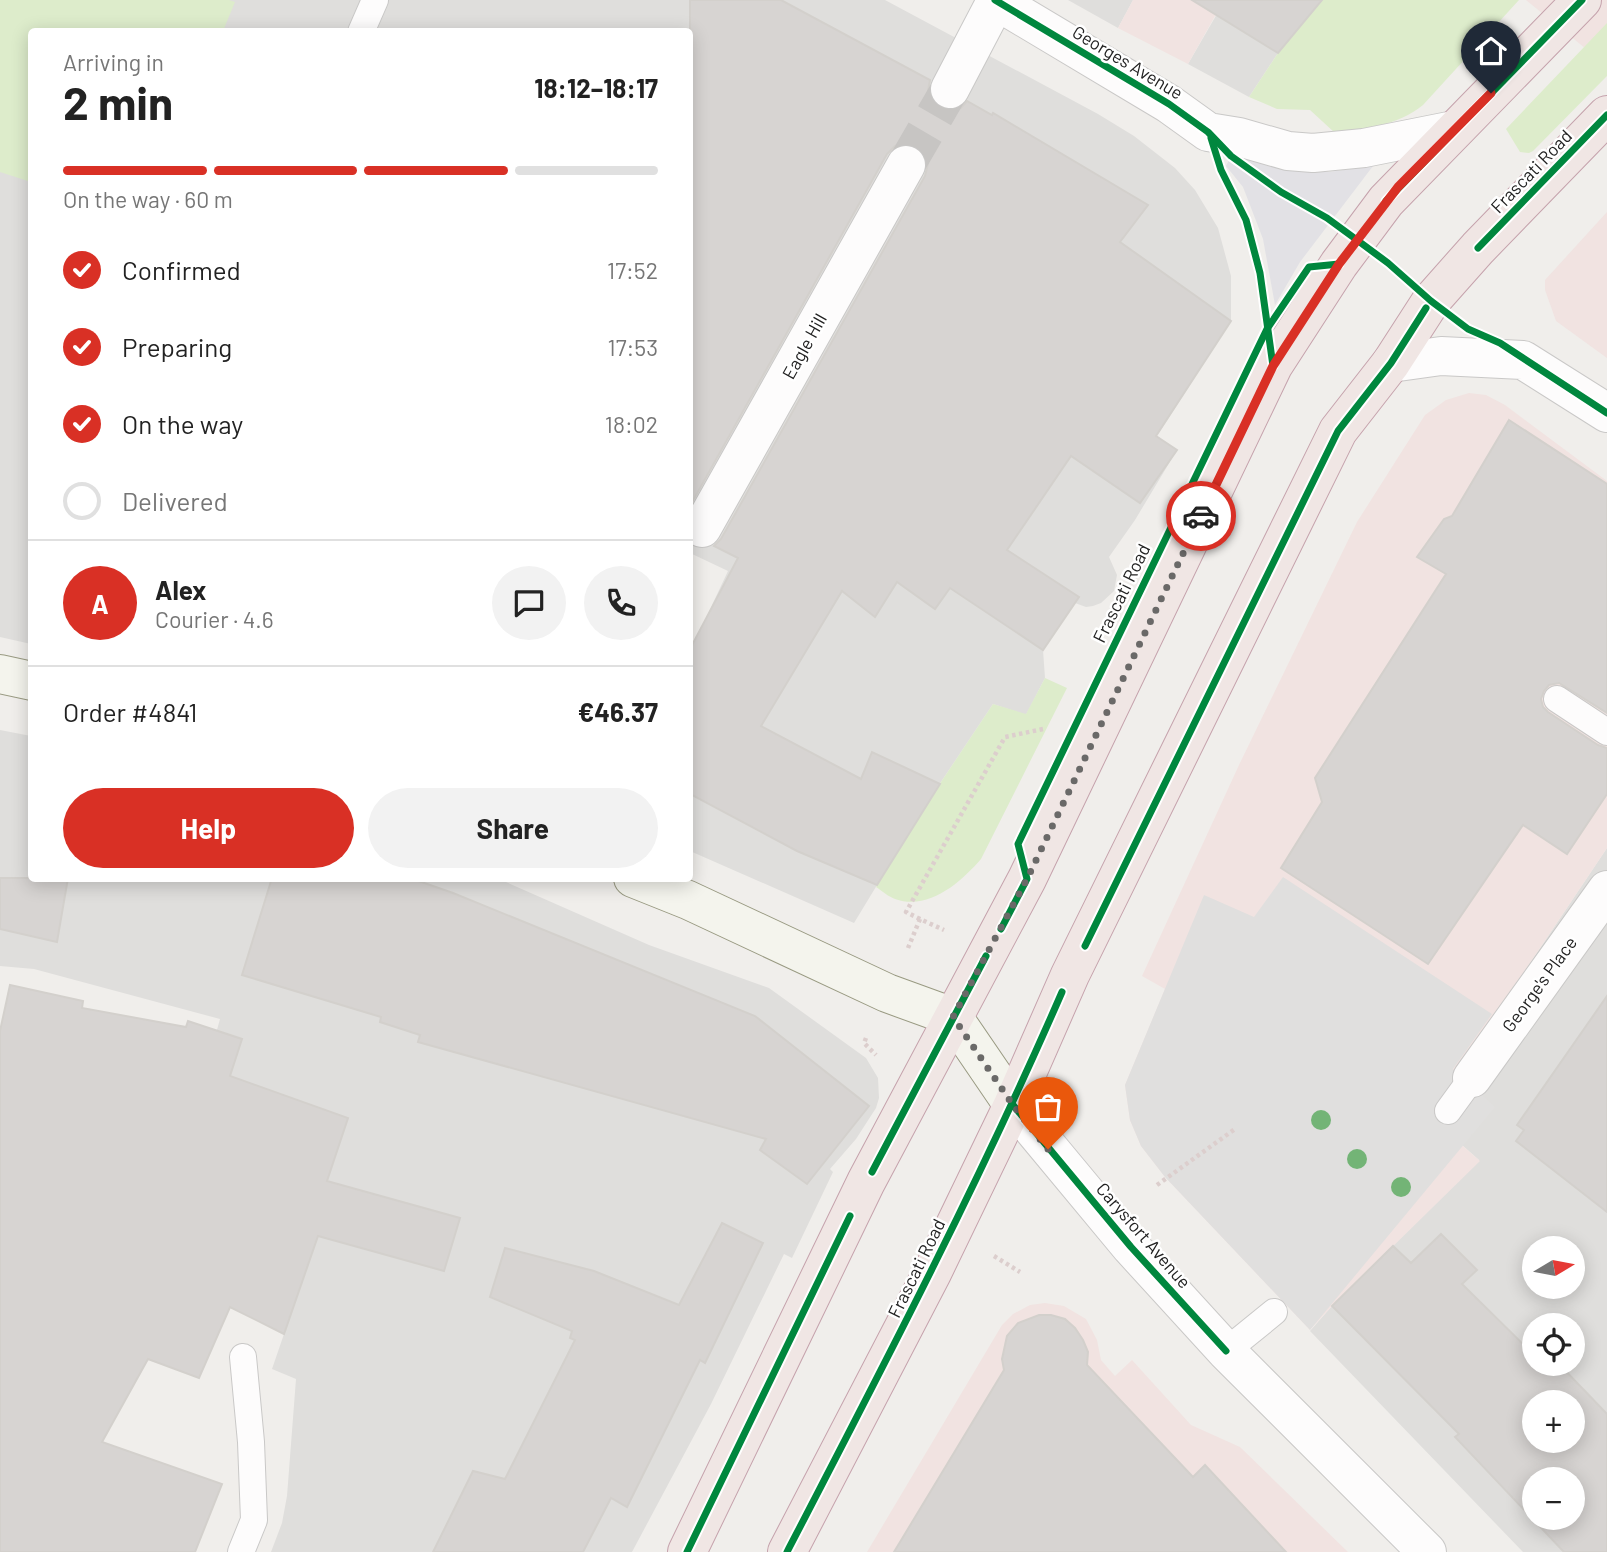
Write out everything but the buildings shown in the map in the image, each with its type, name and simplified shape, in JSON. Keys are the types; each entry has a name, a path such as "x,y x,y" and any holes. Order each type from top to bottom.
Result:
{"highway":[{"path":"687,1552 866,1182 1027,879 1273,366 1339,264 1377,212 1582,0"},
{"name":"Frascati Road","path":"788,1552 914,1308 1013,1105 1070,975 1338,431 1391,363 1430,302 1478,248 1607,115"}],"main road":[{"path":"0,674 28,680"},
{"path":"643,882 688,900 887,993 953,1017"},
{"name":"Carysfort Avenue","path":"953,1017 1013,1105"}],"street":[{"name":"Georges Avenue","path":"995,0 1169,104 1208,132 1239,137 1288,151 1313,153 1364,148 1454,130"},
{"path":"950,89 995,0"},
{"name":"Eagle Hill","path":"702,528 906,165"},
{"path":"1391,363 1441,356 1522,360 1607,413"},
{"name":"George's Place","path":"1472,1078 1607,890"},
{"name":"Carysfort Avenue","path":"1013,1105 1131,1247 1226,1351 1427,1552"}],"lane":[{"path":"364,28 375,0"},
{"path":"1557,699 1607,732"},
{"path":"1448,1111 1472,1078"},
{"path":"1226,1351 1273,1312"},
{"path":"241,1552 254,1520 251,1442 243,1357"}],"path":[{"path":"946,930 905,912 1005,737 1045,729"},
{"path":"887,993 920,919"},
{"path":"1157,1185 1235,1129"}],"shaded area":[{"path":"0,0 885,0 1134,136 1175,168 1195,190 1218,228 1231,276 1231,321 1157,436 1177,450 1109,557 1117,575 1114,591 1101,603 1093,606 1086,607 1075,603 1043,650 1045,678 1026,715 993,704 925,806 854,923 693,852 693,646 728,571 693,554 693,28 28,28 28,643 0,637"},
{"path":"1068,0 1133,0 1118,28"},
{"path":"1133,0 1224,0 1188,64 1118,28"},
{"path":"1225,0 1278,53 1249,97 1188,64"},
{"path":"1526,0 1607,0 1607,66"},
{"path":"1235,149 1306,172 1373,166 1300,262 1275,305 1263,239 1243,187 1226,166"},
{"path":"1607,212 1607,358 1556,321 1545,290 1545,280"},
{"path":"1469,393 1486,395 1505,405 1607,481 1607,848 1463,1063 1421,1109 1480,1161 1310,1330 1165,1177 1141,1146 1130,1120 1125,1085 1165,989 1142,976 1239,765 1357,522 1425,415 1446,400"},
{"path":"0,730 28,735 28,882 506,882 649,945 769,988 866,1058 878,1078 879,1098 876,1108 856,1139 830,1169 833,1172 792,1258 784,1254 711,1404 632,1552 271,1552 282,1523 287,1496 296,1379 272,1369 317,1238 173,1189 220,1019 34,969 0,966"},
{"path":"1607,848 1607,1193 1598,1205 1607,1212 1607,1552 1523,1552 1310,1331 1479,1160 1421,1109 1463,1063"},
{"path":"1283,877 1492,1014 1453,1069 1495,1107 1310,1330 1165,1177 1141,1146 1130,1120 1125,1085 1204,895 1254,917"},
{"path":"1045,1303 1064,1306 1086,1319 1097,1340 1101,1360 1115,1376 1132,1360 1191,1425 1240,1447 1348,1552 867,1552 1002,1325 1013,1314 1030,1305"}],"green space":[{"path":"0,0 235,2 224,28 28,28 28,181 0,172"},
{"path":"1322,0 1519,0 1423,105 1392,122 1335,133 1310,110 1277,109 1249,97 1278,53"},
{"path":"1607,23 1607,76 1533,151 1520,152 1506,129"},
{"path":"1045,678 1067,688 981,859 954,885 932,898 908,902 895,899 876,887 925,806 993,704 1026,714"}],"tunnel":[{"path":"906,165 950,89"}],"cycle path":[{"path":"995,0 1169,104 1208,132 1231,156 1281,192 1327,218 1388,263 1468,329 1500,343 1607,413"},
{"path":"1386,201 1582,0"},
{"path":"1478,248 1607,115"},
{"path":"1211,138 1221,170 1246,220 1260,273 1273,366"},
{"path":"1001,929 1027,879 1018,844 1267,329 1309,267 1339,264"},
{"path":"1085,946 1338,431 1391,363 1426,308"},
{"path":"872,1172 986,956"},
{"path":"787,1552 964,1204 1062,992"},
{"path":"1013,1105 1131,1247 1226,1351"},
{"path":"687,1552 850,1216"}],"way so far":[{"path":"1048,1149 1013,1105 953,1017 1027,879 1201,516"}],"route":[{"path":"1201,516 1273,366 1339,264 1398,187 1491,93"}]}
